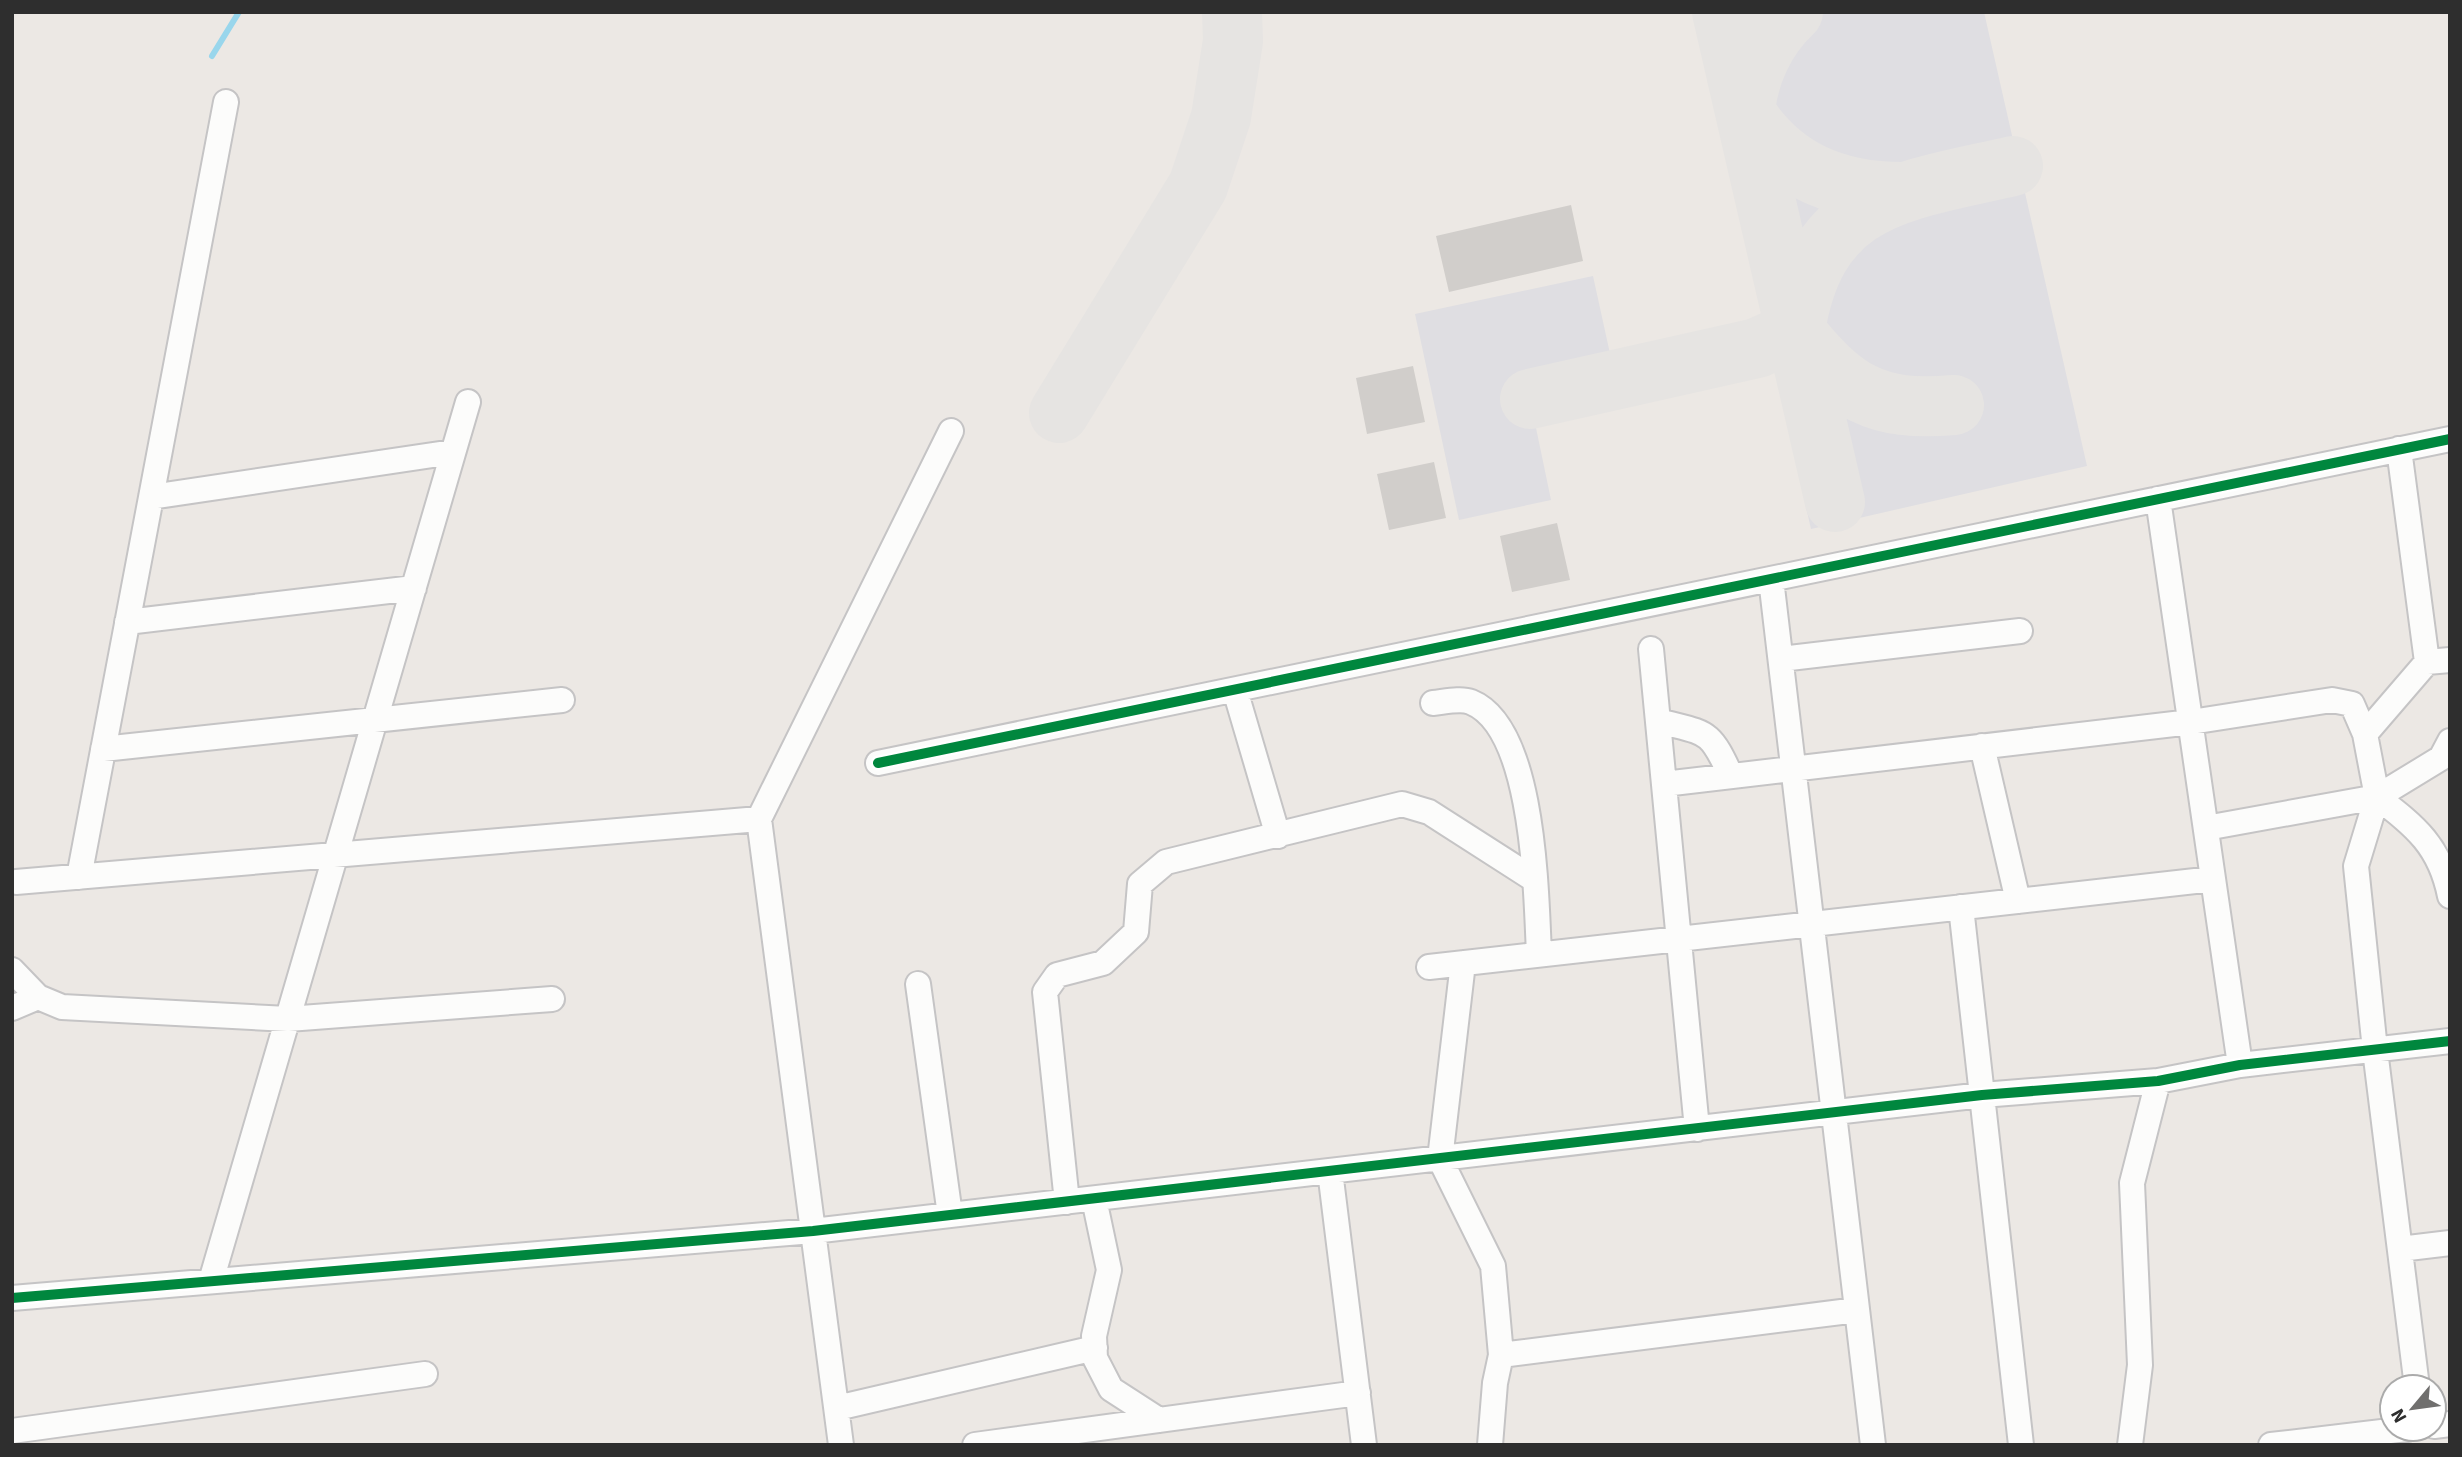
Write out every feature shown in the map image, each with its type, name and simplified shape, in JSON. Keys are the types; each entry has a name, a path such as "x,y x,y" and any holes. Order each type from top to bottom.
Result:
{"street":[{"path":"79,877 226,102"},
{"path":"211,1281 468,402"},
{"path":"841,1445 759,819 951,431"},
{"path":"878,763 2450,439"},
{"path":"2365,734 2438,661 2399,449"},
{"path":"151,497 453,452"},
{"path":"2158,499 2241,1065"},
{"path":"1771,579 1873,1445"},
{"path":"127,622 414,588"},
{"path":"1781,659 2020,631"},
{"path":"1651,649 1697,1129"},
{"path":"1235,690 1278,836"},
{"path":"103,749 562,700"},
{"path":"1664,783 2191,722 2332,700 2352,704 2365,734 2377,797 2356,866 2375,1050 2415,1373"},
{"path":"1433,703 1468,701 1486,711 1513,753 1533,836 1539,954"},
{"path":"1658,721 1704,733 1716,744 1731,776"},
{"path":"2206,828 2377,797 2441,758 2450,741"},
{"path":"1982,746 2018,901"},
{"path":"2377,797 2430,843 2445,872 2450,896"},
{"path":"1067,1202 1045,992 1057,975 1103,962 1136,932 1140,884 1166,862 1402,804 1429,812 1535,880"},
{"path":"16,882 759,819"},
{"path":"1429,967 2213,879"},
{"path":"1961,907 2021,1445"},
{"path":"1462,963 1440,1158 1493,1266 1501,1355 1495,1383 1490,1445"},
{"path":"12,970 38,997 62,1007 288,1018 552,999"},
{"path":"918,984 950,1215"},
{"path":"12,1008 38,997"},
{"path":"12,1298 813,1231 1834,1112 2158,1081 2241,1065 2450,1041"},
{"path":"2130,1445 2140,1365 2132,1183 2158,1081"},
{"path":"1330,1171 1364,1445"},
{"path":"1094,1199 1109,1270 1094,1336 1096,1358 1111,1389 1159,1420"},
{"path":"2400,1249 2450,1243"},
{"path":"1501,1355 1857,1310"},
{"path":"837,1408 1095,1348"},
{"path":"12,1431 425,1374"},
{"path":"975,1445 1358,1393"},
{"path":"2271,1445 2378,1437"}],"shaded area":[{"path":"1694,12 1984,12 2087,466 1811,529"},
{"path":"1593,276 1616,381 1530,399 1551,500 1459,520 1415,314"}],"building":[{"path":"1571,205 1583,261 1449,292 1436,236"},
{"path":"1413,366 1425,422 1367,434 1356,378"},
{"path":"1434,462 1446,518 1389,530 1377,474"},
{"path":"1557,523 1570,580 1512,592 1500,536"}],"waterway":[{"path":"212,56 239,12"}],"taxiway":[{"path":"1059,413 1198,186 1221,117 1233,41 1232,12"},
{"path":"1722,12 1835,502"},
{"path":"1793,12 1766,45 1754,71 1745,112 1776,149 1813,174 1855,188 1903,192"},
{"path":"1954,405 1903,405 1882,401 1863,394 1846,383 1829,369 1795,331 1806,286 1822,252 1843,226 1870,208 1900,194 1934,184 2013,166"},
{"path":"1530,399 1757,348 1795,331"}],"cycle path":[{"path":"878,763 2450,439"},
{"path":"12,1298 813,1231 1982,1095 2158,1081 2240,1065 2450,1041"}]}
